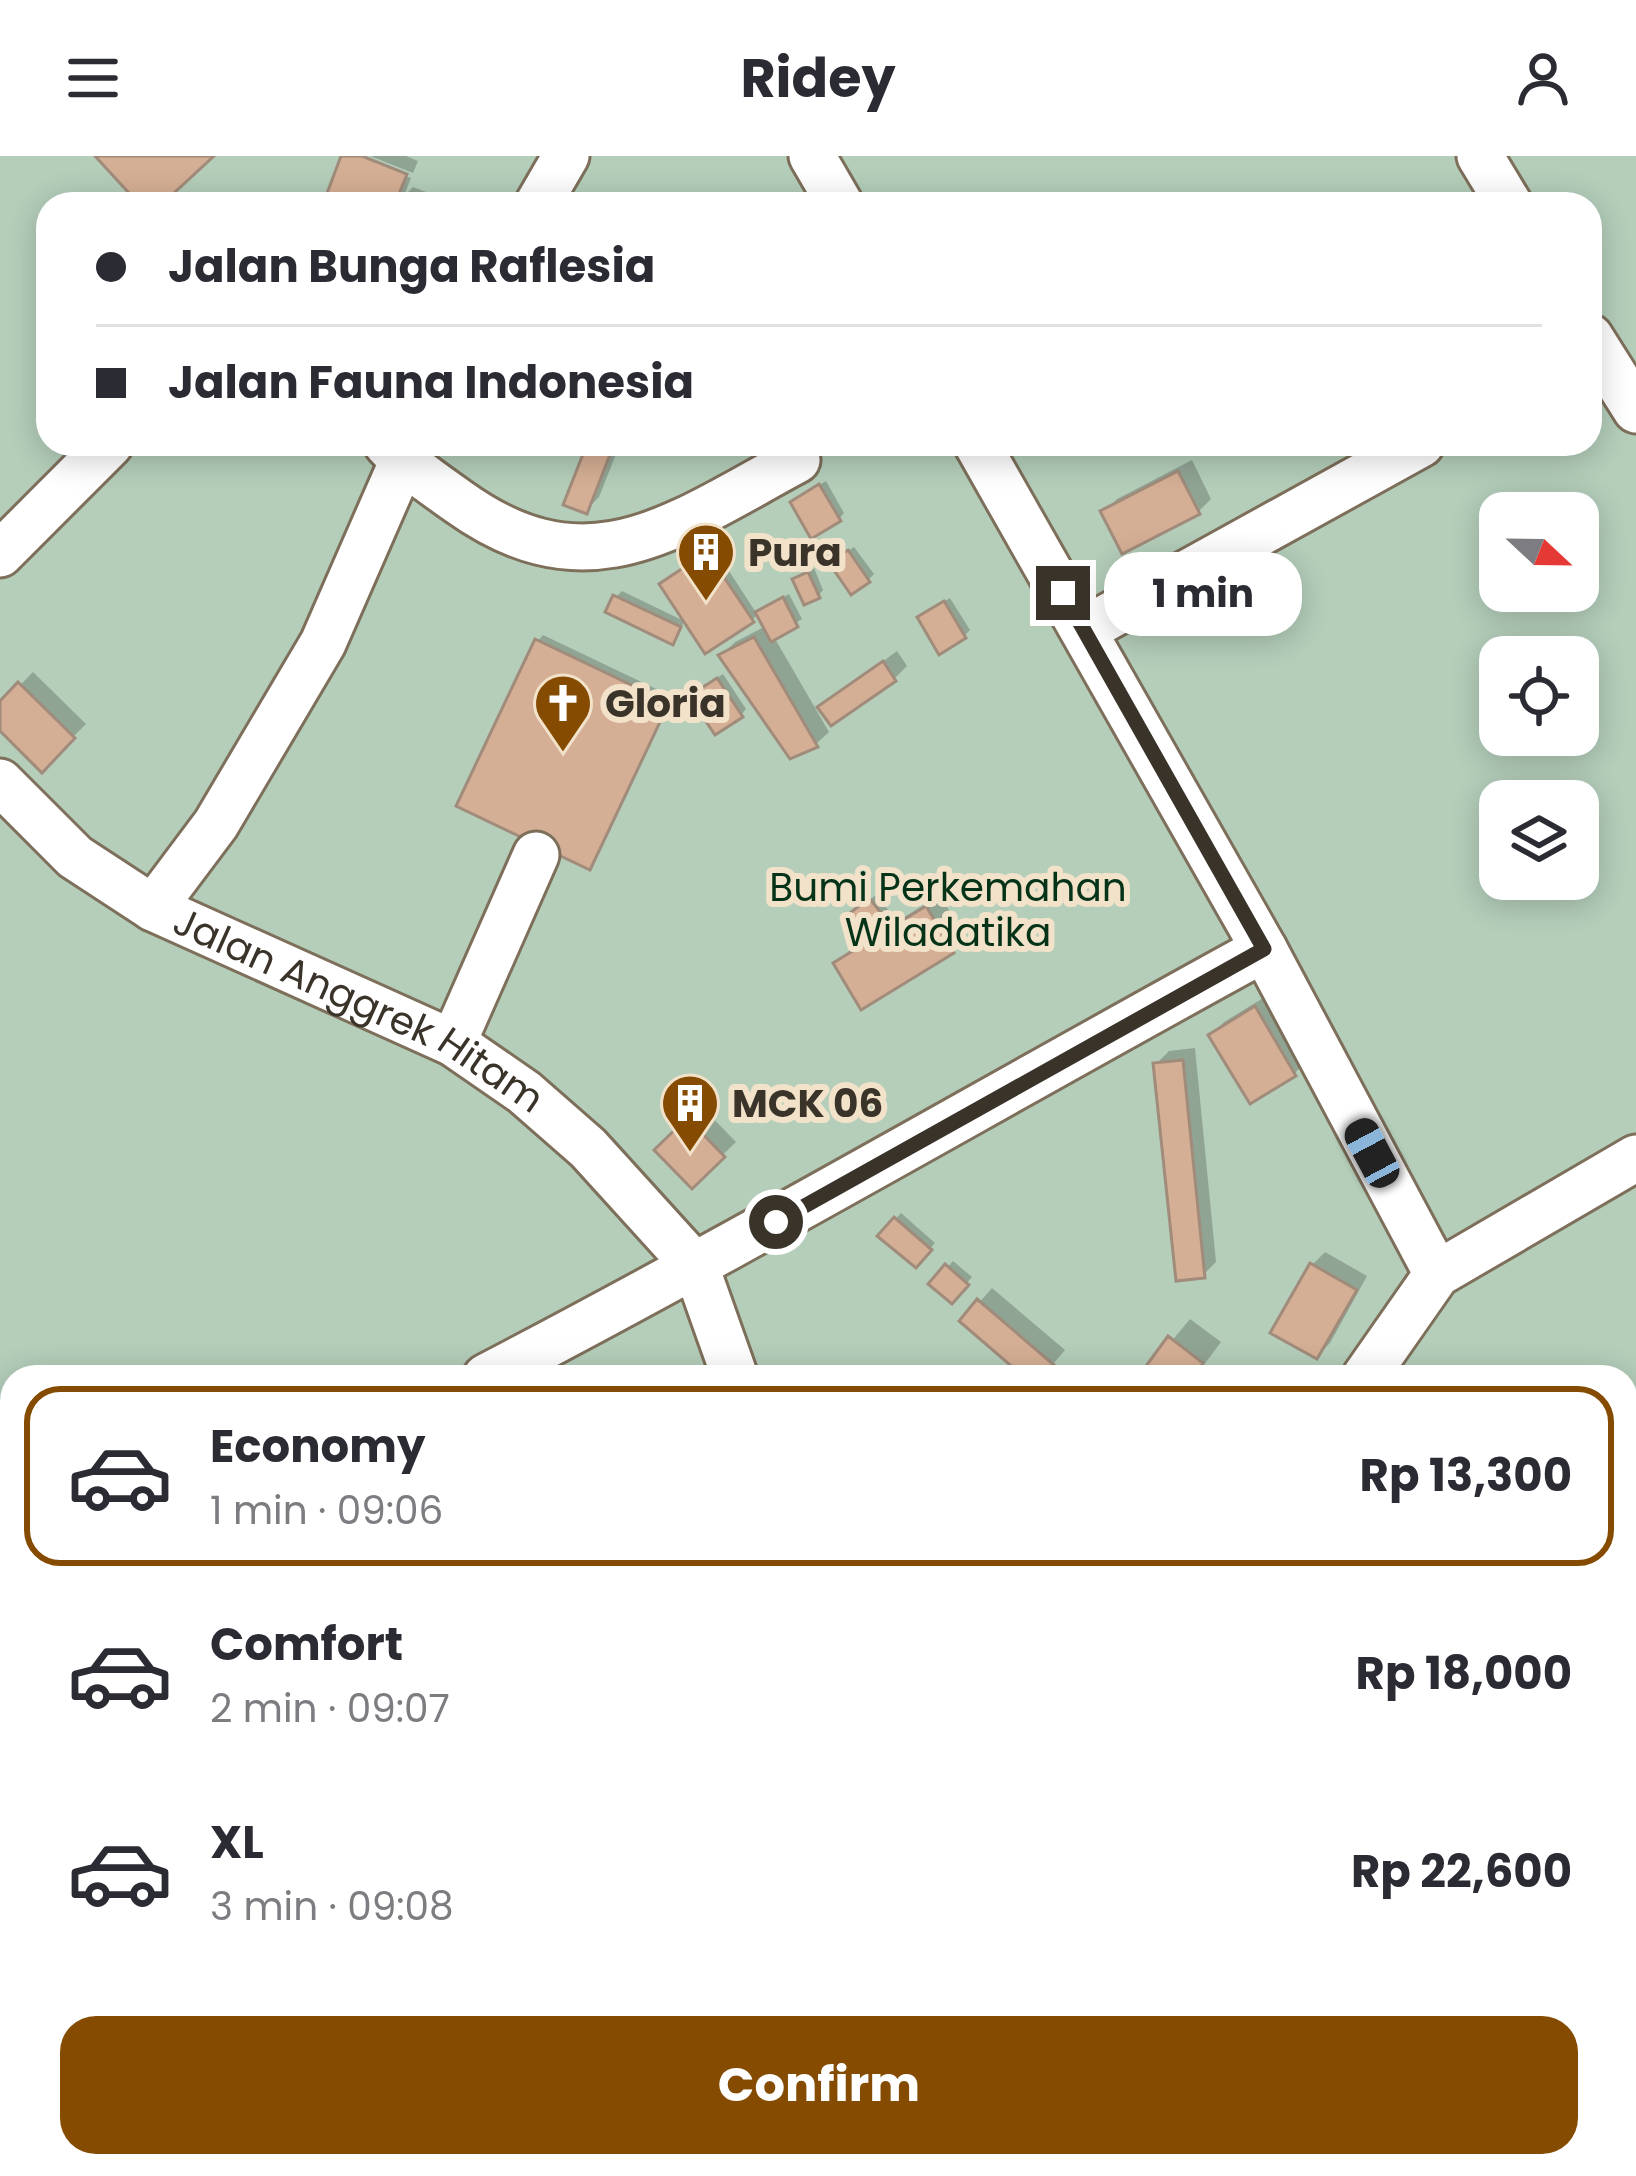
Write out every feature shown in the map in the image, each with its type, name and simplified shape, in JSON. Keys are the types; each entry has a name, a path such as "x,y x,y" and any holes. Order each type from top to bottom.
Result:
{"street":[{"path":"545,192 566,156"},
{"path":"812,156 833,192"},
{"path":"1480,156 1502,192"},
{"path":"1602,360 1636,410"},
{"path":"3,551 98,456"},
{"path":"153,908 215,824 323,644 397,456"},
{"path":"408,456 493,526 544,544 584,550 634,543 797,460"},
{"path":"984,456 1264,949 1437,1274"},
{"path":"1084,630 1399,456"},
{"name":"Jalan Anggrek Hitam","path":"0,782 75,857 153,908 453,1042 524,1091 588,1148 696,1268"},
{"path":"453,1042 536,855"},
{"path":"509,1365 696,1268 975,1107 1264,949"},
{"path":"1373,1365 1437,1274 1636,1158"},
{"path":"696,1268 731,1365"}],"green space":[{"name":"Bumi Perkemahan Wiladatika","path":"0,156 1636,156 1636,1365 0,1365"}],"building":[{"path":"95,156 214,156 175,192 128,192"},
{"path":"341,156 362,156 407,174 400,192 328,192"},
{"path":"582,456 609,456 587,514 563,505"},
{"path":"1178,471 1200,514 1122,554 1100,511"},
{"name":"Pura","path":"819,484 841,521 811,539 790,502"},
{"name":"Pura","path":"848,550 870,582 851,595 829,563"},
{"name":"Pura","path":"707,552 754,622 705,654 659,584"},
{"path":"808,572 820,598 804,605 792,579"},
{"path":"613,595 681,627 673,645 605,612"},
{"name":"Pura","path":"783,597 798,627 771,642 755,612"},
{"path":"944,601 966,638 939,655 917,617"},
{"path":"754,637 818,747 790,759 718,655"},
{"name":"Gloria","path":"535,639 669,703 590,870 456,806"},
{"path":"883,661 896,681 831,726 817,707"},
{"path":"717,678 743,717 715,735 689,696"},
{"path":"18,682 75,738 42,773 0,731 0,701"},
{"path":"869,898 887,920 869,935 850,913"},
{"path":"926,906 954,953 861,1010 833,963"},
{"path":"1255,1006 1296,1076 1250,1104 1208,1035"},
{"path":"1183,1060 1205,1278 1176,1281 1153,1063"},
{"name":"MCK 06","path":"687,1118 725,1157 692,1189 654,1150"},
{"path":"894,1217 932,1250 916,1268 877,1236"},
{"path":"1310,1263 1357,1290 1317,1359 1270,1333"},
{"path":"945,1264 969,1285 952,1304 928,1284"},
{"path":"977,1299 1054,1365 1010,1365 959,1321"},
{"path":"1168,1336 1203,1363 1202,1365 1147,1365"}],"place":[{"name":"Pura","path":"706,603"},
{"name":"Gloria","path":"563,754"},
{"name":"MCK 06","path":"690,1154"}],"route":[{"path":"776,1222 1264,949 1063,593"}]}
